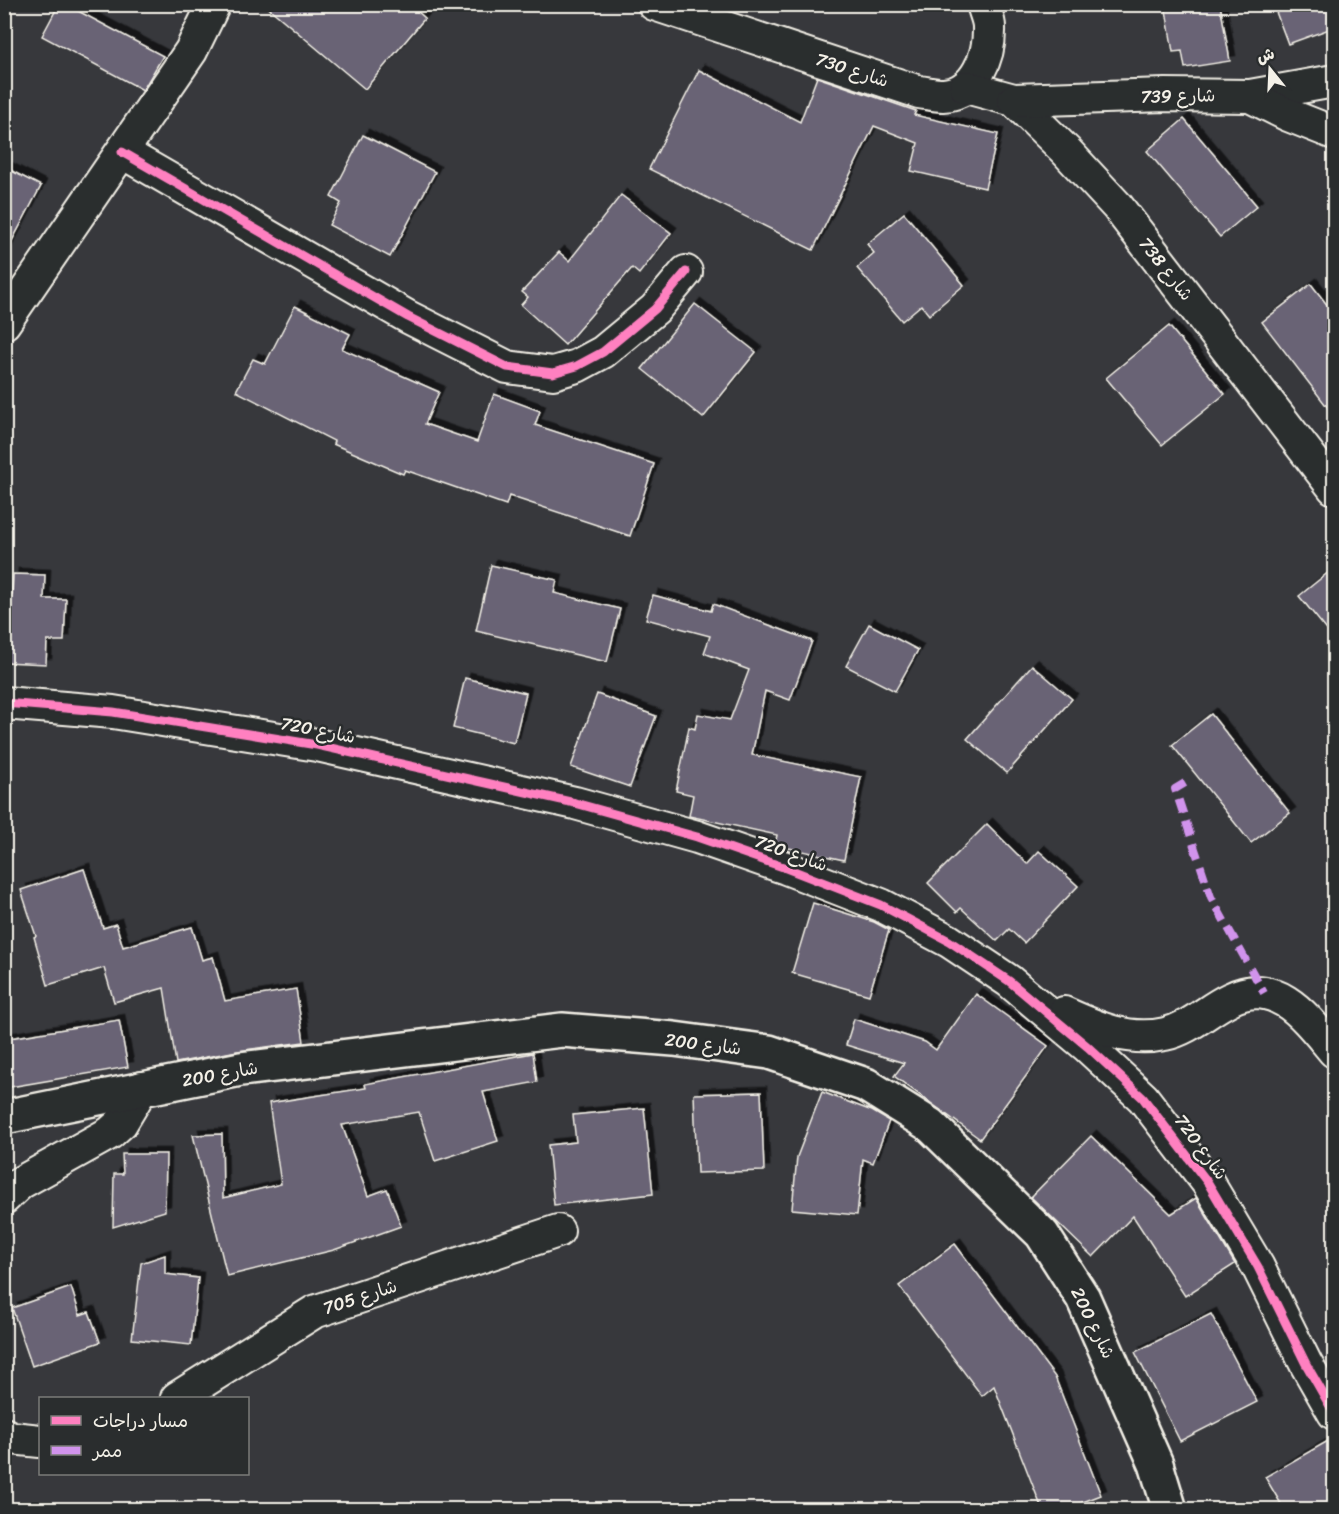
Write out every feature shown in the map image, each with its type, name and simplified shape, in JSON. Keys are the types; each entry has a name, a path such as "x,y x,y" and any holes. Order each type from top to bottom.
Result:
{"main road":[{"name":"شارع 200","path":"4,1117 241,1069 562,1030 674,1039 769,1052 866,1085 930,1125 1042,1234 1087,1308 1156,1464 1170,1509"}],"street":[{"path":"4,323 191,51 214,4"},
{"name":"شارع 730","path":"654,4 919,92 945,95 966,87"},
{"path":"966,87 981,70 987,49 989,26 983,4"},
{"path":"1250,96 1335,81"},
{"name":"شارع 738","path":"966,87 1014,100 1117,206 1335,488"},
{"name":"شارع 739","path":"1014,100 1165,95 1250,96 1286,114 1335,133"},
{"path":"122,152 408,317 507,367 553,373 577,366 603,352 655,309 686,272"},
{"name":"شارع 720","path":"4,703 113,712 317,745 575,803 698,837 786,868 881,905 949,941 1009,981 1089,1047 1143,1098 1208,1183 1258,1267 1306,1364 1335,1413"},
{"path":"1009,981 1045,1004 1097,1029 1136,1037 1165,1034 1187,1027 1230,999 1250,992 1264,993 1281,998 1303,1013 1335,1051"},
{"path":"4,1198 20,1183 110,1133 121,1123 142,1088"},
{"name":"شارع 705","path":"179,1397 314,1312 558,1231"},
{"path":"4,1434 12,1438 39,1441"}],"building":[{"path":"59,4 65,4 163,56 143,90 42,36"},
{"path":"264,4 409,4 425,18 365,89"},
{"path":"1165,4 1220,4 1230,61 1185,68 1182,51 1173,52"},
{"path":"1273,4 1335,4 1335,27 1288,44"},
{"path":"699,70 800,122 817,77 916,111 914,115 998,134 985,188 911,171 918,143 874,126 813,250 649,169"},
{"path":"1184,119 1257,206 1220,237 1147,151"},
{"path":"363,135 435,172 390,257 329,225 341,203 331,197"},
{"path":"4,167 41,186 4,256"},
{"path":"621,195 671,233 639,274 632,268 565,345 521,305 528,297 522,292 559,252 569,261"},
{"path":"904,213 964,285 929,315 921,305 902,321 857,268 874,253 867,244"},
{"path":"1311,284 1335,315 1335,417 1262,322"},
{"path":"695,304 756,352 703,418 642,369"},
{"path":"295,306 350,334 342,349 439,392 425,424 477,442 494,394 540,411 535,425 654,464 630,536 509,496 506,505 405,470 403,474 333,444 334,441 236,391 253,359 265,364"},
{"path":"1169,326 1225,394 1162,445 1106,378"},
{"path":"491,565 557,580 554,593 620,609 607,662 476,631"},
{"path":"1335,567 1335,640 1299,596"},
{"path":"13,574 45,575 44,599 66,599 64,641 47,641 46,664 4,662 4,594 12,594"},
{"path":"653,595 711,611 713,604 812,641 790,700 765,691 752,755 861,777 844,860 775,845 777,835 689,816 693,795 676,791 689,727 695,729 698,714 730,720 749,670 704,653 710,636 646,619"},
{"path":"869,624 918,650 895,691 846,666"},
{"path":"1032,665 1072,699 1007,773 967,739"},
{"path":"465,678 526,693 514,743 453,728"},
{"path":"597,694 656,716 630,787 571,767"},
{"path":"1211,714 1290,813 1251,843 1172,745"},
{"path":"987,824 1027,864 1039,851 1078,886 1024,943 1009,929 997,941 961,908 957,912 928,883"},
{"path":"84,869 103,928 116,924 123,947 192,927 202,960 213,957 225,1001 296,989 304,1042 237,1051 176,1063 164,988 114,1002 104,968 48,985 34,937 36,936 21,890"},
{"path":"813,903 874,922 889,930 869,995 792,973"},
{"path":"976,994 1048,1046 980,1139 894,1076 904,1063 846,1045 854,1019 925,1042 936,1050"},
{"path":"119,1020 128,1067 4,1088 4,1039"},
{"path":"533,1053 537,1082 483,1092 498,1141 435,1161 419,1112 342,1125 368,1196 387,1189 401,1226 334,1250 227,1276 193,1135 222,1134 223,1198 281,1184 269,1103 366,1088 365,1084"},
{"path":"761,1092 764,1171 697,1173 694,1094"},
{"path":"822,1092 872,1111 889,1121 873,1163 863,1159 857,1215 792,1209 797,1157"},
{"path":"644,1108 653,1194 554,1205 548,1145 576,1142 573,1115"},
{"path":"1091,1136 1171,1214 1196,1198 1235,1264 1185,1296 1133,1216 1093,1257 1031,1197"},
{"path":"122,1154 166,1154 165,1211 113,1227 114,1174 123,1174"},
{"path":"955,1244 1055,1377 1101,1495 1065,1509 1042,1509 994,1386 982,1396 899,1286"},
{"path":"165,1255 165,1274 198,1278 191,1345 132,1339 141,1263"},
{"path":"71,1287 80,1315 89,1312 100,1342 32,1366 12,1308"},
{"path":"1211,1314 1257,1402 1180,1441 1135,1352"},
{"path":"1335,1437 1335,1509 1284,1509 1265,1477"}],"marked path":[{"path":"1185,783 1175,789 1211,897 1264,993"}],"cycle path":[{"path":"122,152 408,317 507,367 553,373 577,366 603,352 655,309 686,272"},
{"path":"4,703 113,712 317,745 575,803 697,837 786,868 881,905 949,941 1009,981 1088,1047 1143,1098 1208,1183 1258,1267 1306,1364 1334,1413"}]}
